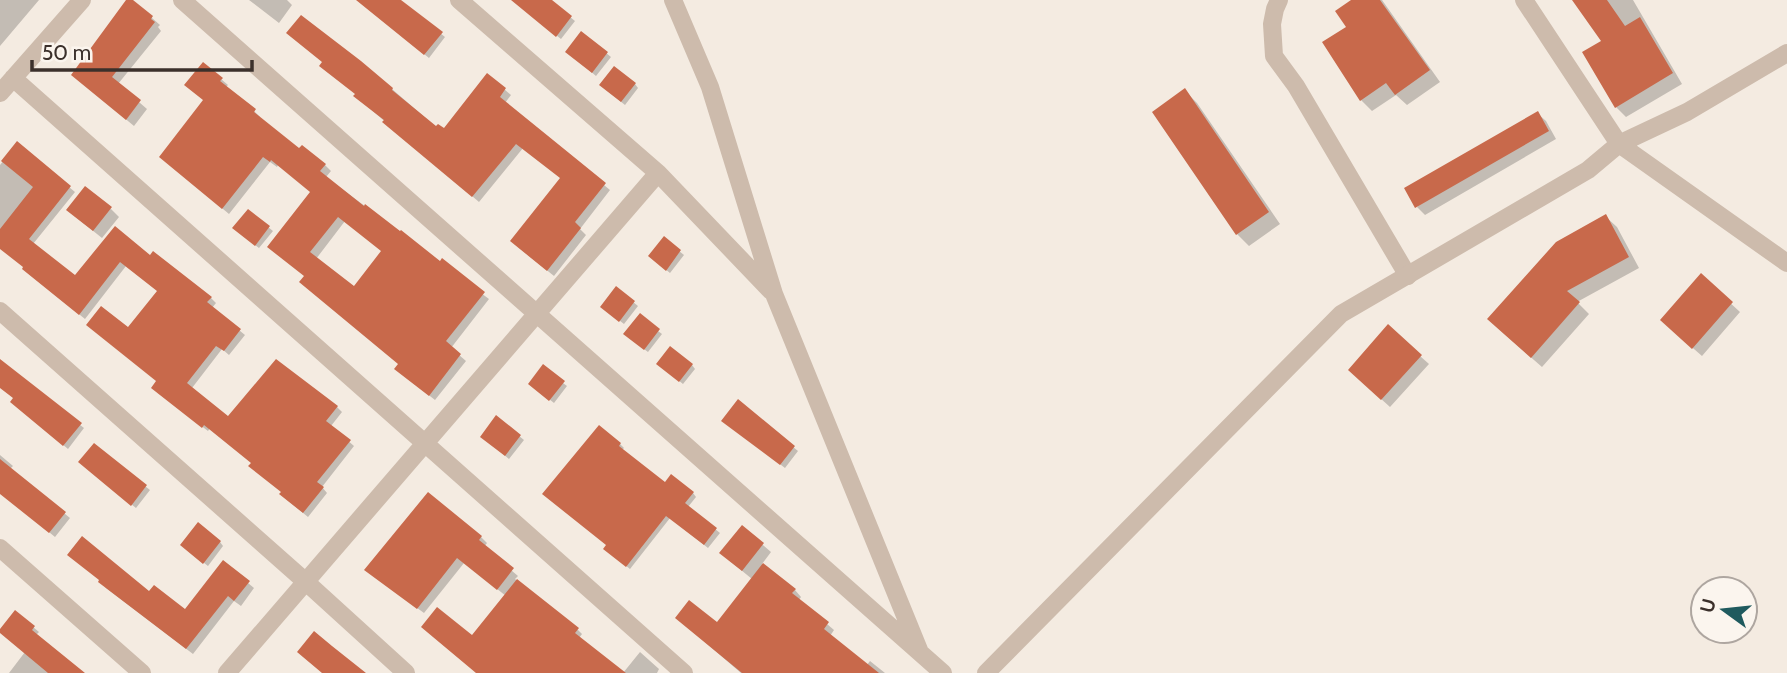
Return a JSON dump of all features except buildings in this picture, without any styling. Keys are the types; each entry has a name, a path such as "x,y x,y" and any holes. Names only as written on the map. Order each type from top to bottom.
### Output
{"street":[{"path":"0,93 82,0"},
{"path":"182,0 943,673"},
{"path":"459,0 658,173 775,294"},
{"path":"674,0 710,87 775,294 920,653"},
{"path":"1279,0 1272,24 1274,57 1296,86 1408,276"},
{"path":"1524,0 1619,144 1787,263"},
{"path":"986,673 1341,314 1588,170 1619,144 1687,112 1787,54"},
{"path":"13,78 684,673"},
{"path":"227,673 658,173"},
{"path":"0,311 405,673"},
{"path":"0,548 142,673"}]}
